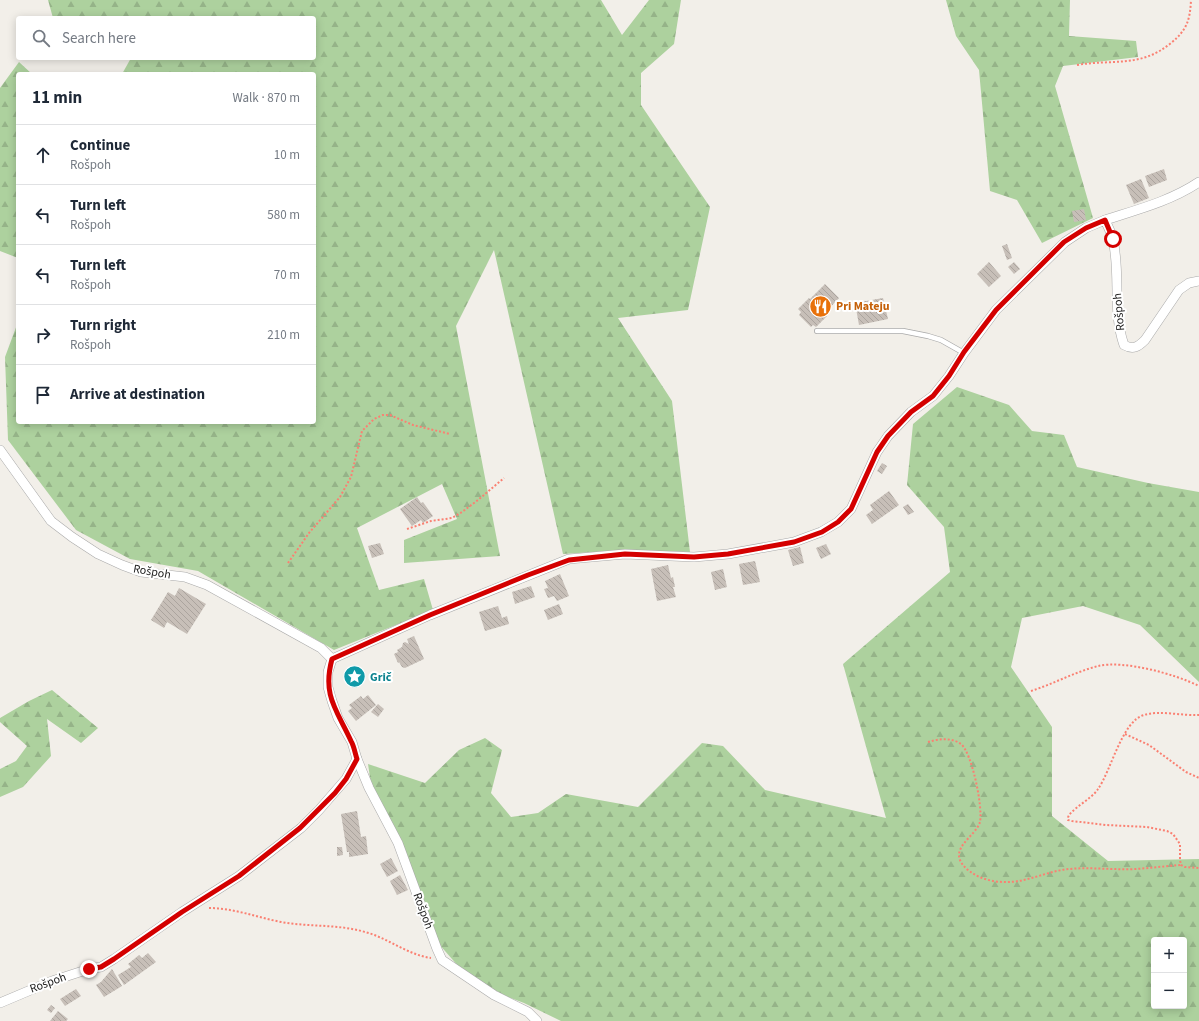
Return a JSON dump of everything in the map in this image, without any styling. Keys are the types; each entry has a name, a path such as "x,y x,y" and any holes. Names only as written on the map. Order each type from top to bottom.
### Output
{"street":[{"path":"332,659 430,615 569,560 625,554 694,557 728,554 794,542 822,532 838,522 851,509 877,452 888,436 911,412 933,396 996,310 1064,242 1086,228 1166,199 1199,182"},
{"name":"Rošpoh","path":"1105,220 1113,239 1117,314 1120,333 1124,345 1130,348 1138,347 1146,340 1179,290 1189,283 1199,281"},
{"name":"Rošpoh","path":"0,450 51,521 98,554 141,572 185,577 207,585 321,648 332,659 328,672 328,686 338,718 352,742 357,759 369,788 398,843 442,960"},
{"name":"Rošpoh","path":"0,1003 52,981 89,969 101,967 182,912 239,876 296,832 319,810 346,779 357,759"},
{"path":"442,960 494,995 528,1012 538,1021"}],"lane":[{"path":"816,330 903,331 941,340 964,352"}],"path":[{"path":"1077,65 1125,62 1148,58 1178,37 1184,30 1189,22 1192,0"},
{"path":"288,563 309,532 340,497 351,477 362,432 374,418 383,415 390,415 413,425 450,434"},
{"path":"407,528 431,521 452,518 478,500 504,478"},
{"path":"1031,691 1082,671 1109,664 1118,664 1149,670 1199,686"},
{"path":"1181,865 1180,844 1173,834 1167,830 1159,828 1106,825 1072,821 1068,820 1068,815 1070,812 1090,799 1099,788 1125,734 1132,723 1144,715 1199,715"},
{"path":"1125,734 1149,745 1186,772 1199,778"},
{"path":"928,742 946,739 954,741 961,744 969,757 978,791 981,814 980,824 963,845 959,855 960,861 964,867 973,874 992,881 1003,882 1025,880 1043,874 1068,869 1136,869 1181,865 1185,867 1199,868"},
{"path":"208,908 232,910 280,922 330,926 365,932 418,954 442,960"}],"green space":[{"path":"48,0 601,0 622,35 649,0 681,0 674,44 641,73 641,105 710,207 688,310 618,318 672,401 690,552 626,550 563,554 494,250 456,326 500,556 404,563 404,540 457,519 442,484 357,528 379,590 424,579 433,610 334,650 198,571 130,559 76,530 8,440 5,357 16,327 16,424 316,424 316,72 123,72 130,60 316,60 316,16 52,16"},
{"path":"946,0 1070,0 1069,36 1136,41 1138,57 1063,66 1055,86 1093,218 1042,243 1017,200 990,191 979,70 956,36"},
{"path":"19,62 30,72 16,72 16,257 0,251 0,88"},
{"path":"957,387 1009,405 1032,431 1064,435 1077,467 1148,483 1199,492 1199,682 1140,625 1083,606 1022,618 1011,667 1052,727 1052,816 1108,861 1199,859 1199,1021 561,1021 524,1003 495,992 459,967 438,943 371,784 368,764 425,783 459,750 485,738 502,750 491,793 511,817 538,813 566,794 638,807 702,743 723,746 765,790 886,818 843,664 950,572 944,527 907,485 913,424"},
{"path":"52,690 98,728 81,743 47,719 51,756 23,787 0,797 0,769 16,761 27,746 0,722 0,718 29,701"}],"building":[{"path":"1164,169 1167,180 1149,187 1145,176"},
{"path":"1141,179 1149,198 1134,204 1126,185"},
{"path":"1084,209 1086,220 1074,222 1072,211"},
{"path":"1007,244 1012,258 1007,260 1002,246"},
{"path":"989,262 1001,276 989,287 977,274"},
{"path":"1014,262 1020,269 1014,274 1008,267"},
{"path":"825,284 839,298 825,313 827,316 816,327 813,325 811,327 799,315 801,312 798,309"},
{"path":"883,298 888,319 859,325 855,303"},
{"path":"882,463 887,466 882,474 877,471"},
{"path":"889,491 899,505 872,524 866,515 873,510 870,505"},
{"path":"417,497 421,503 423,502 433,516 423,523 421,520 412,526 400,509"},
{"path":"908,504 914,512 908,515 903,507"},
{"path":"380,543 384,554 372,558 368,546"},
{"path":"826,544 831,554 821,559 816,548"},
{"path":"800,547 804,563 793,566 788,550"},
{"path":"755,561 760,582 743,585 739,564"},
{"path":"668,565 671,578 673,577 675,587 673,587 676,597 657,601 651,569"},
{"path":"723,569 727,587 715,590 711,572"},
{"path":"560,574 569,596 557,601 554,596 548,598 544,589 548,588 545,581"},
{"path":"531,586 535,597 515,604 512,592"},
{"path":"179,588 206,604 187,634 167,622 164,628 151,620 168,592 175,596"},
{"path":"559,604 563,614 548,620 544,610"},
{"path":"498,606 502,618 507,616 509,624 485,631 479,612"},
{"path":"414,636 424,659 405,668 402,667 399,662 398,663 394,654 398,652 397,650 402,647 403,643 405,642 409,644 407,639"},
{"path":"368,695 376,705 356,721 348,711 352,708 349,705 361,696 363,699"},
{"path":"378,704 384,709 378,717 371,712"},
{"path":"357,811 361,837 366,836 368,854 349,857 341,814"},
{"path":"337,847 342,847 343,855 337,856"},
{"path":"391,858 398,871 387,877 380,864"},
{"path":"400,875 408,890 397,895 390,881"},
{"path":"148,953 156,962 124,985 118,975 131,967 128,964 139,955 142,958"},
{"path":"112,969 122,986 104,997 96,985 101,982"},
{"path":"76,989 81,996 65,1006 60,999"},
{"path":"51,1005 55,1008 51,1013 47,1010"},
{"path":"58,1011 68,1019 66,1021 50,1021"}],"place":[{"name":"Pri Mateju","path":"820,306"},
{"name":"Grič","path":"355,677"}],"route":[{"path":"89,969 101,967 114,959 182,912 239,876 300,828 335,793 346,779 357,759 352,742 338,718 328,686 328,672 332,659 430,615 569,560 625,554 694,557 728,554 794,542 822,532 838,522 851,509 877,452 888,436 911,412 933,396 996,310 1064,242 1086,228 1105,220 1113,239"}]}
